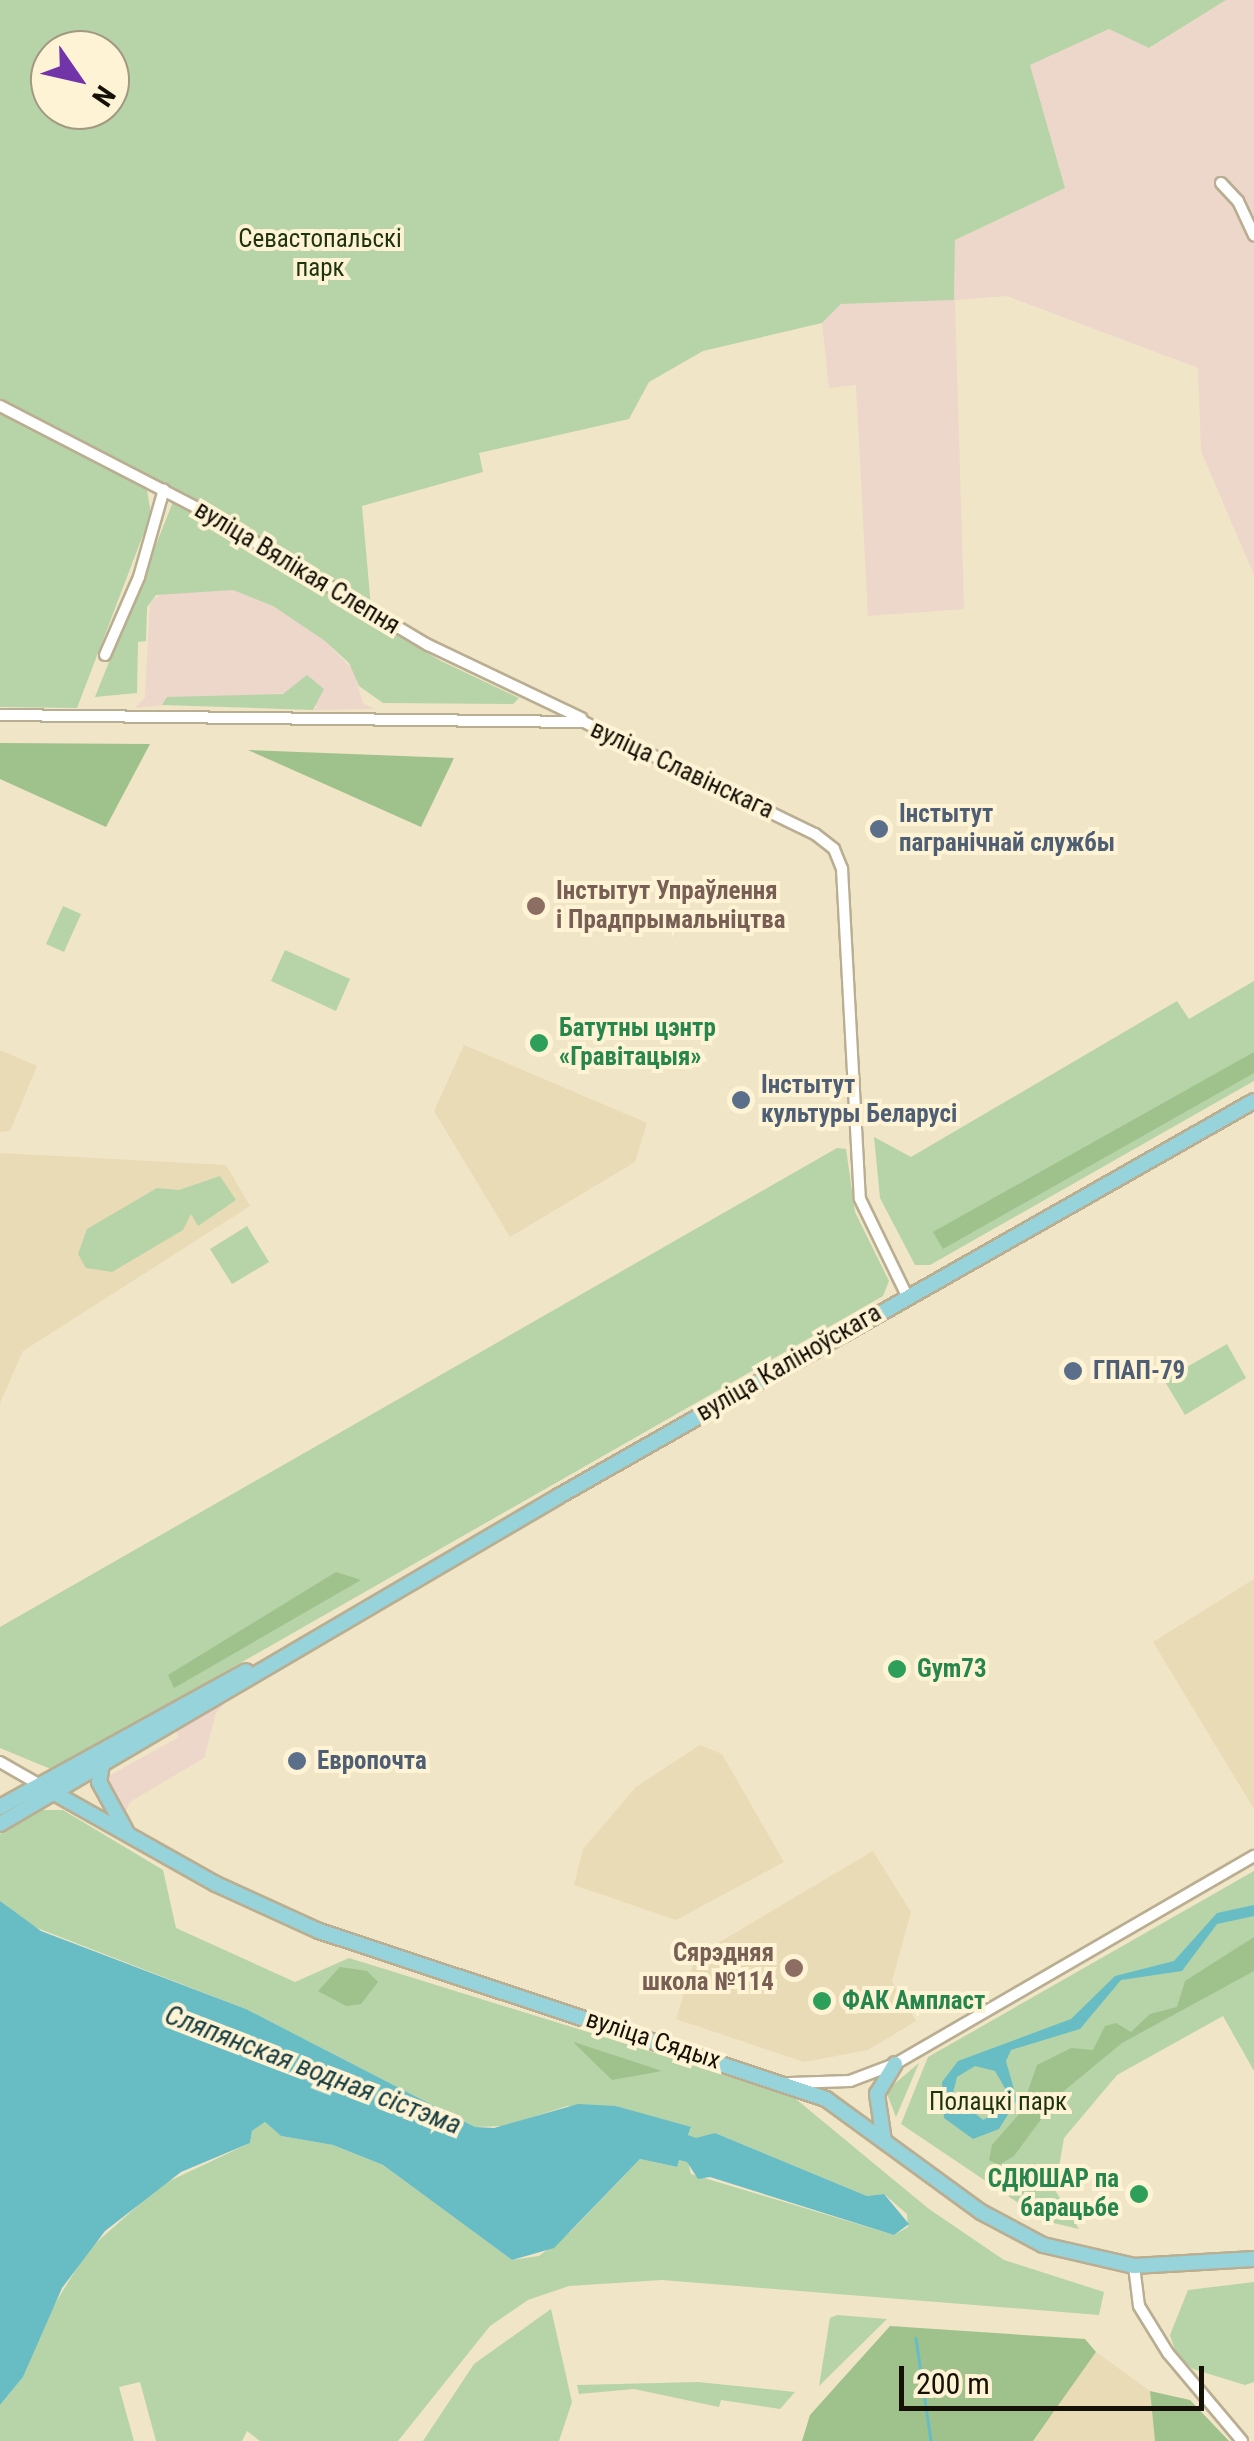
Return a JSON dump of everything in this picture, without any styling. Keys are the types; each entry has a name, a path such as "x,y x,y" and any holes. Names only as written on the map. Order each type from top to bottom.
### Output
{"main road":[{"name":"вуліца Каліноўскага","path":"0,1824 48,1789 1254,1101"},
{"name":"вуліца Каліноўскага","path":"0,1807 102,1764 326,1630"},
{"path":"102,1764 98,1782 130,1836"},
{"name":"вуліца Сядых","path":"48,1789 130,1836 319,1931 789,2083"},
{"path":"884,2141 877,2094 895,2064"},
{"path":"789,2083 826,2099 982,2212 1043,2245 1134,2266 1254,2259"}],"street":[{"path":"1220,183 1238,200 1254,235"},
{"name":"вуліца Вялікая Слепня","path":"0,406 164,489 428,645 531,698 596,725"},
{"path":"105,654 138,577 164,489"},
{"path":"529,720 531,698"},
{"name":"вуліца Славінскага","path":"0,715 529,720 596,725 810,831 839,857 858,1190 866,1220 907,1296"},
{"path":"0,1762 48,1789"},
{"name":"вуліца Сядых","path":"789,2083 850,2080 895,2064 1254,1856"},
{"path":"1134,2266 1138,2303 1166,2350 1242,2441"}],"shaded area":[{"path":"1226,0 1254,0 1254,575 1201,451 1198,368 1007,296 955,300 964,609 868,616 856,385 829,388 822,323 841,304 954,300 955,240 1065,188 1030,65 1109,29 1150,48"},
{"path":"233,590 273,606 325,641 353,670 363,703 375,709 313,710 318,707 284,693 135,708 145,697 150,601 167,591"},
{"path":"464,1045 647,1123 635,1162 510,1237 434,1111"},
{"path":"0,1050 37,1066 10,1131 0,1132"},
{"path":"0,1153 226,1165 250,1206 23,1351 0,1403"},
{"path":"1254,1579 1254,1809 1153,1642"},
{"path":"228,1699 216,1713 204,1758 130,1802 126,1811 132,1820 125,1816 103,1779 179,1737 175,1729"},
{"path":"700,1745 722,1754 784,1862 676,1920 574,1885 583,1849 636,1787"},
{"name":"Сярэдняя школа №114","path":"873,1851 911,1912 892,1981 916,2021 868,2050 804,2062 676,2019 696,1956"},
{"path":"1096,2352 1150,2391 1155,2441 1033,2441"}],"green space":[{"name":"Севастопальскі парк","path":"0,0 1226,0 1149,48 1109,29 1030,65 1065,188 955,240 954,300 841,304 822,323 703,351 649,382 629,419 479,453 483,472 362,506 371,607 199,501 0,398"},
{"path":"0,412 147,490 151,514 77,708 0,707"},
{"path":"173,502 441,661 519,698 513,704 383,703 359,686 349,663 325,641 273,606 233,590 156,595 147,607 146,641 138,642 137,693 95,697"},
{"path":"307,675 324,689 313,710 162,705 167,697 283,694"},
{"path":"0,743 150,744 106,827 0,779"},
{"path":"248,750 454,758 421,827"},
{"path":"63,906 81,914 64,952 46,944"},
{"path":"285,950 350,979 336,1011 271,981"},
{"path":"1254,981 1254,1081 930,1265 915,1265 880,1198 874,1137 911,1157 1177,1001 1189,1019"},
{"path":"1254,1052 1254,1073 943,1249 933,1232"},
{"path":"837,1148 846,1149 855,1212 889,1281 883,1296 53,1770 0,1748 0,1627"},
{"path":"220,1176 236,1200 198,1226 191,1214 183,1230 112,1272 86,1268 78,1254 87,1229 157,1188 179,1190"},
{"path":"247,1226 269,1262 232,1284 210,1249"},
{"path":"1227,1344 1246,1378 1185,1415 1164,1380"},
{"path":"336,1572 361,1580 174,1688 168,1675"},
{"path":"42,1810 63,1810 163,1870 176,1928 295,1982 349,1958 791,2095 929,2209 1004,2260 1104,2292 1099,2315 662,2280 569,2286 528,2300 490,2326 398,2441 260,2441 247,2431 242,2441 156,2441 140,2382 119,2387 134,2441 0,2441 0,2405 23,2377 51,2310 88,2250 161,2185 250,2143 252,2131 265,2122 281,2136 333,2145 383,2165 512,2260 539,2256 570,2232 640,2159 676,2167 679,2160 688,2162 691,2174 894,2235 908,2227 907,2214 884,2194 867,2196 715,2133 697,2139 688,2135 691,2128 616,2106 567,2106 504,2126 475,2127 246,2009 32,1926 0,1901 0,1834"},
{"name":"Полацкі парк","path":"1254,1871 1254,2071 1223,2016 1117,2075 1064,2138 1055,2190 1079,2229 1045,2221 901,2124 928,2057"},
{"path":"1254,1937 1254,1971 1122,2043 1059,2095 1014,2156 999,2165 989,2160 992,2145 1020,2113 1037,2065 1071,2048 1093,2050 1105,2026 1116,2023 1131,2032 1150,2014 1177,2007 1185,1981"},
{"path":"340,1967 367,1971 378,1982 361,2004 346,2006 318,1991"},
{"path":"574,2042 662,2071 612,2080"},
{"path":"919,2063 896,2117 886,2091"},
{"path":"1254,2282 1254,2382 1245,2385 1193,2369 1177,2356 1170,2335 1188,2290"},
{"path":"551,2309 572,2402 559,2441 423,2441 474,2364"},
{"path":"837,2315 887,2319 819,2386 830,2318"},
{"path":"890,2326 1085,2339 1096,2352 1033,2441 802,2441 810,2415"},
{"path":"698,2382 795,2392 780,2409 721,2400 719,2407 634,2389 579,2394 577,2385"},
{"path":"1150,2391 1190,2400 1229,2441 1155,2441"}],"water":[{"name":"Сляпянская водная сістэма","path":"0,1901 41,1931 246,2009 475,2127 494,2128 578,2104 616,2106 691,2127 688,2135 696,2138 715,2133 867,2196 884,2194 909,2224 894,2235 710,2177 698,2179 687,2162 679,2160 677,2167 640,2159 554,2248 512,2260 383,2165 333,2145 281,2136 265,2122 252,2131 250,2143 181,2172 105,2231 62,2288 23,2377 0,2405"},
{"path":"1254,1905 1254,1916 1217,1924 1182,1971 1121,1980 1080,2029 1011,2050 1006,2061 1017,2100 999,2129 973,2139 944,2118 942,2082 958,2061 1071,2019 1115,1976 1174,1961 1217,1913","holes":["975,2066 995,2071 1006,2090 1002,2109 983,2120 969,2108 957,2109 952,2097 957,2077"]}],"waterway":[{"path":"916,2338 931,2441"}],"place":[{"name":"Інстытут пагранічнай службы","path":"879,829"},
{"name":"Інстытут Упраўлення і Прадпрымальніцтва","path":"536,906"},
{"name":"Батутны цэнтр «Гравітацыя»","path":"539,1043"},
{"name":"Інстытут культуры Беларусі","path":"741,1100"},
{"name":"ГПАП-79","path":"1073,1371"},
{"name":"Gym73","path":"897,1669"},
{"name":"Европочта","path":"297,1761"},
{"name":"Сярэдняя школа №114","path":"794,1968"},
{"name":"ФАК Ампласт","path":"822,2001"},
{"name":"СДЮШАР па барацьбе","path":"1139,2194"}]}
